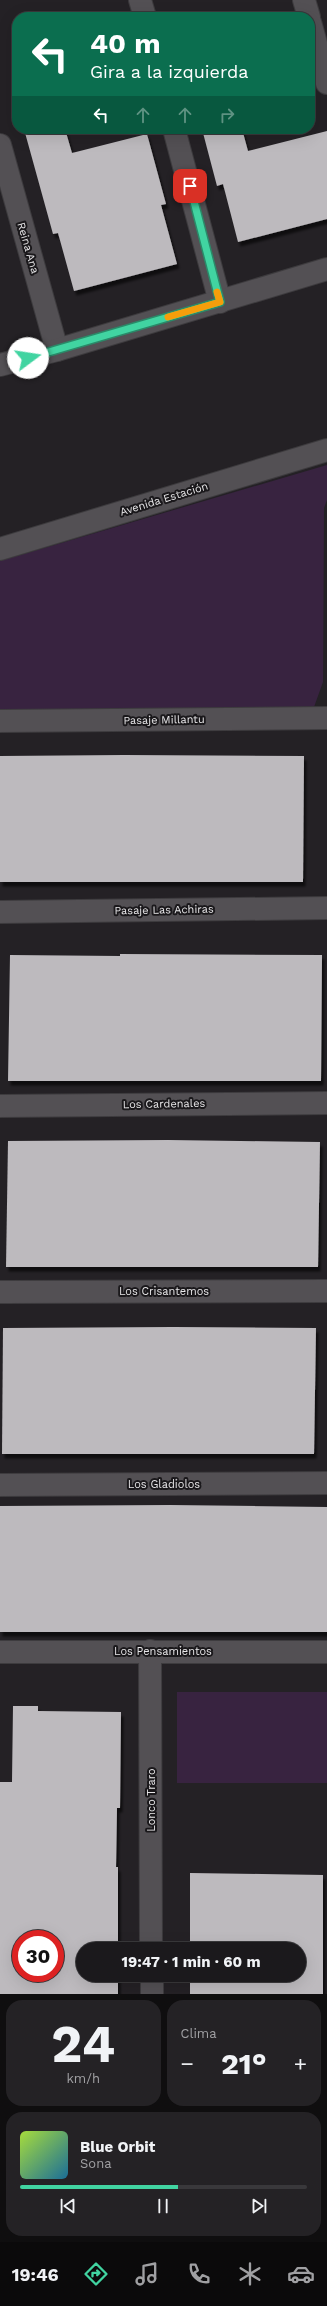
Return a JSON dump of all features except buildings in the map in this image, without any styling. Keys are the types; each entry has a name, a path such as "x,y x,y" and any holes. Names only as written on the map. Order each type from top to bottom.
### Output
{"street":[{"path":"140,0 144,12"},
{"path":"304,0 308,12"},
{"path":"315,40 327,83"},
{"path":"175,134 220,302"},
{"name":"Reina Ana","path":"1,156 57,350"},
{"path":"0,365 57,350 327,269"},
{"name":"Avenida Estación","path":"0,549 327,450"},
{"name":"Pasaje Millantu","path":"0,722 327,718"},
{"name":"Pasaje Las Achiras","path":"0,912 327,908"},
{"name":"Los Cardenales","path":"0,1106 327,1103"},
{"name":"Los Crisantemos","path":"0,1292 327,1291"},
{"name":"Los Gladiolos","path":"0,1485 327,1483"},
{"name":"Lonco Traro","path":"150,1651 151,1942"},
{"name":"Los Pensamientos","path":"0,1652 327,1652"},
{"path":"152,1982 152,1994"}],"shaded area":[{"path":"327,465 327,500 324,508 323,682 314,707 278,710 0,711 0,561"},
{"path":"177,1692 327,1692 327,1783 177,1783"}],"slow traffic":[{"path":"168,317 220,302 217,292"}],"route":[{"path":"28,358 220,302 190,186"}]}
